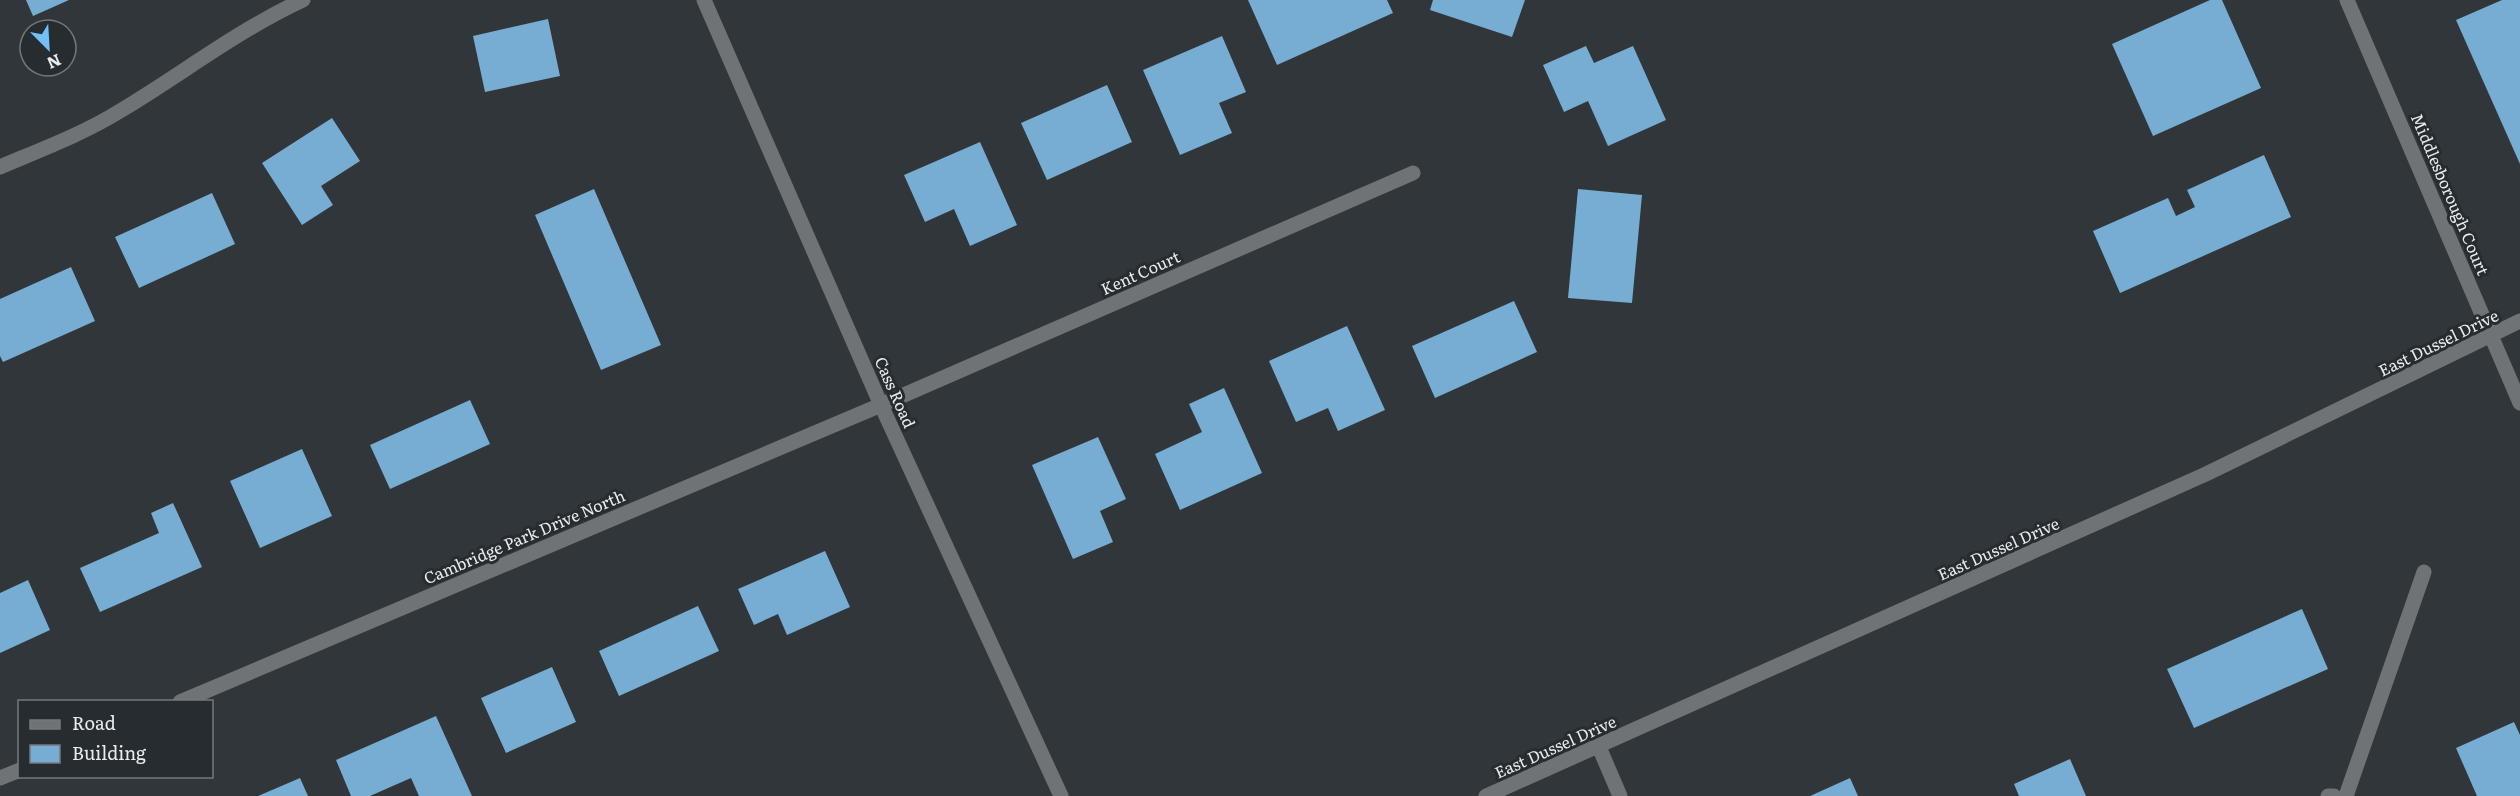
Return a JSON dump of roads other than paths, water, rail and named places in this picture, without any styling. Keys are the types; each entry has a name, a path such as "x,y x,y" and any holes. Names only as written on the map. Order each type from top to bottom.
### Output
{"street":[{"path":"0,167 67,139 119,112 221,45 273,14 303,0"},
{"name":"Cass Road","path":"704,0 881,405 1061,796"},
{"name":"Middlesborough Court","path":"2349,0 2520,402"},
{"name":"Kent Court","path":"881,405 1413,173"},
{"name":"East Dussel Drive","path":"1486,796 2206,474 2520,321"},
{"name":"Cambridge Park Drive North","path":"185,700 881,405"},
{"path":"2346,796 2424,572"},
{"path":"1599,747 1620,796"},
{"path":"0,778 18,771"},
{"path":"2328,796 2334,796"}]}
